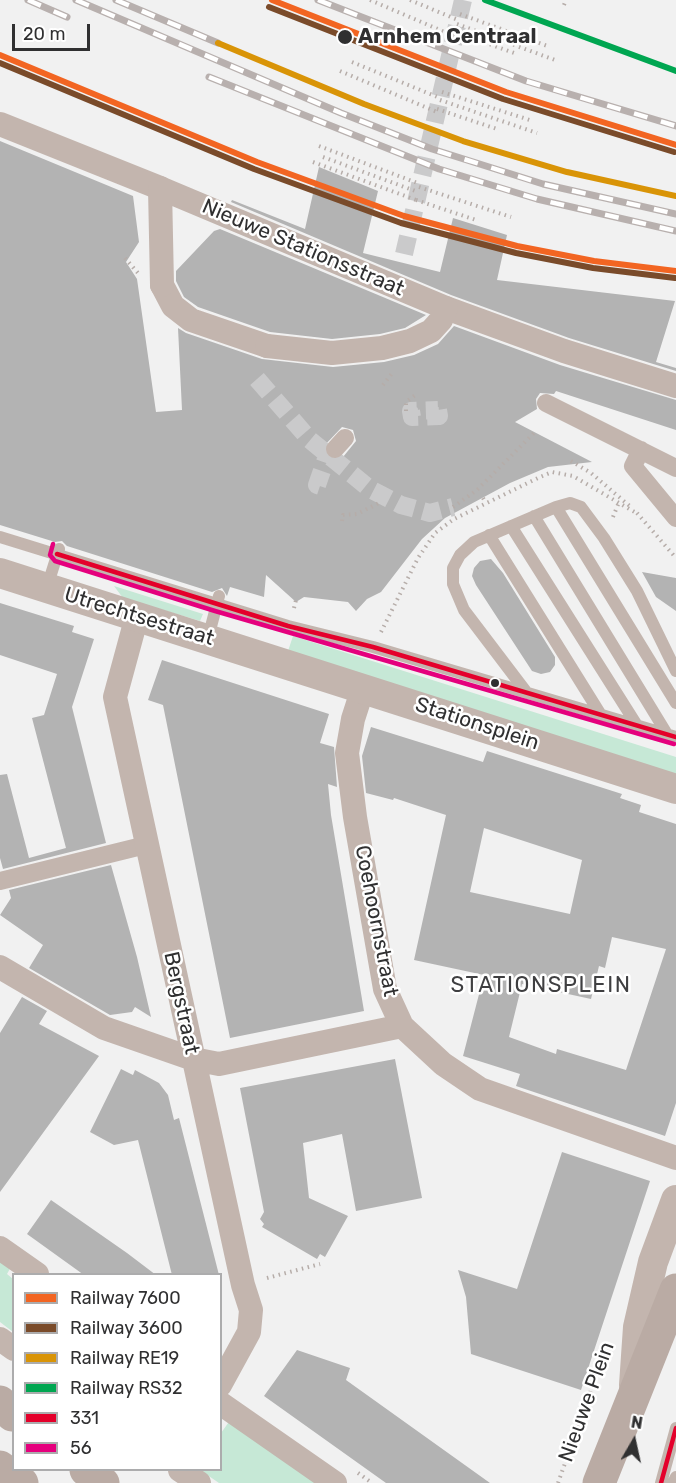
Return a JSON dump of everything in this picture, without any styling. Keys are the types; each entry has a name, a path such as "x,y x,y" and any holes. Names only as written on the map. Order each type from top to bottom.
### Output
{"main road":[{"name":"Nieuwe Plein","path":"599,1483 676,1290"},
{"path":"0,1467 22,1483"},
{"path":"87,1471 103,1483"}],"street":[{"name":"Nieuwe Stationsstraat","path":"0,124 160,188 446,308 564,351 676,386"},
{"path":"160,188 162,285 173,306 191,320 267,346 332,353 382,348 411,341 431,331 441,320 446,308"},
{"path":"546,403 676,468"},
{"path":"640,450 633,466 676,518"},
{"name":"Utrechtsestraat","path":"0,573 278,661"},
{"name":"Bergstraat","path":"137,616 115,697 243,1285 251,1310 249,1332 222,1380"},
{"name":"Stationsplein","path":"278,661 676,789"},
{"name":"Coehoornstraat","path":"363,688 353,719 347,753 355,817 386,989 402,1026 443,1064 480,1089 676,1158"},
{"path":"0,881 146,844"},
{"path":"0,967 104,1028 193,1059 219,1064 402,1026"},
{"name":"Nieuwe Plein","path":"633,1397 638,1327 654,1262 676,1200"},
{"path":"0,1248 34,1273"},
{"path":"222,1403 335,1483"},
{"path":"182,1471 200,1483"}],"lane":[{"path":"527,693 464,610 453,584 453,568 460,555 474,542 556,507 570,504 581,507 592,520 637,591 676,671"},
{"path":"556,507 676,703"},
{"name":"Stationsplein","path":"534,516 672,735"},
{"path":"512,526 638,727"},
{"path":"489,535 601,715"},
{"name":"Stationsplein","path":"0,537 58,550 638,727 672,735"},
{"path":"46,588 58,550"},
{"path":"208,638 218,600"},
{"path":"661,1483 676,1428"},
{"path":"673,1483 676,1477"}],"path":[{"path":"370,0 455,34 514,53"},
{"path":"410,0 499,39 555,60"},
{"path":"564,6 566,0"},
{"path":"460,14 550,47"},
{"path":"352,62 440,99 537,133"},
{"path":"340,71 437,111 497,129"},
{"path":"442,92 533,121"},
{"path":"319,146 375,167 419,188"},
{"path":"323,157 511,217"},
{"path":"313,162 476,220"},
{"path":"406,411 406,402 418,393"},
{"path":"453,507 477,490 536,431"},
{"path":"571,461 591,473 638,514 676,558"},
{"path":"373,647 428,542 454,519 486,502 540,477 563,472 638,514"},
{"path":"483,498 486,502"},
{"path":"342,521 343,514 357,514 381,502"},
{"path":"243,1285 320,1264"},
{"name":"Nieuwe Plein","path":"558,1483 608,1343"}],"green space":[{"path":"114,586 203,614 200,621 123,598"},
{"path":"293,636 676,757 676,775 288,651"},
{"path":"3,1259 12,1265 7,1274 12,1278 12,1331 0,1322 0,1263"},
{"path":"231,1419 320,1483 219,1483 201,1471 222,1471 222,1432"}],"building":[{"path":"0,141 133,196 139,242 126,262 137,279 156,412 182,410 178,328 186,333 262,359 333,367 384,362 414,355 438,344 454,326 560,365 676,400 676,430 556,391 554,394 540,393 536,399 537,409 515,422 592,462 548,467 510,483 445,518 422,539 381,592 367,599 356,611 348,602 304,597 296,602 266,575 264,597 230,587 227,596 222,588 212,592 67,546 62,541 55,542 0,525","holes":["342,427 353,430 356,441 343,457 332,460 325,453 324,446"]},
{"path":"319,167 378,191 363,253 440,272 453,218 507,235 497,280 675,301 656,362 676,368 676,371 569,338 451,295 231,202 232,200 305,229"},
{"path":"220,229 426,315 405,328 380,334 332,339 270,332 198,307 184,297 176,281 176,271 214,231"},
{"path":"491,559 503,573 555,657 555,665 550,672 541,674 532,671 476,585 472,576 474,568 480,561"},
{"path":"642,572 676,578 676,611 656,597"},
{"path":"0,603 74,626 72,632 94,639 72,707 106,843 3,869 0,858 0,775 7,774 29,858 66,848 32,718 44,715 57,674 0,655"},
{"path":"162,660 329,714 320,743 334,747 337,787 328,784 331,815 364,1011 230,1038 163,705 148,700"},
{"path":"371,727 483,762 487,751 622,794 620,798 641,805 639,812 676,824 676,1103 665,1136 516,1086 520,1074 463,1056 484,975 414,960 446,815 394,798 393,800 366,793 362,756","holes":["484,828 582,860 570,914 470,892","612,937 666,949 626,1070 557,1049 556,1054 509,1037 522,984 591,999 599,966 605,968"]},
{"path":"111,865 151,1017 135,1007 132,1012 110,1015 29,968 43,945 0,915 11,898 9,890"},
{"path":"22,997 47,1011 39,1024 99,1056 0,1192 0,1033"},
{"path":"395,1059 422,1198 356,1211 342,1134 303,1143 309,1198 348,1216 325,1257 320,1254 317,1259 262,1227 264,1224 260,1219 264,1212 240,1088"},
{"path":"121,1069 133,1075 135,1070 159,1083 168,1095 174,1120 179,1118 218,1273 171,1273 138,1140 114,1145 90,1132"},
{"path":"562,1152 650,1181 581,1390 471,1354 466,1297 458,1270 517,1289"},
{"path":"51,1200 153,1273 81,1273 27,1234"},
{"path":"297,1350 350,1368 346,1380 490,1483 386,1483 264,1396"}],"tunnel":[{"path":"404,254 463,0"},
{"path":"257,379 310,440 370,489 401,505 430,513 453,507"},
{"path":"438,410 439,416 412,417 411,411 438,410"},
{"path":"320,486 317,485 325,462 335,449"}],"railway":[{"path":"28,0 67,17"},
{"path":"76,0 341,113 432,149 543,184 676,214"},
{"path":"116,0 218,43"},
{"path":"318,0 526,81 676,126"},
{"path":"209,77 439,169 537,199 676,231"}],"rail line":[{"name":"7600","path":"272,0 506,92 676,145"},
{"name":"RS32","path":"485,0 676,71"},
{"name":"3600","path":"269,7 503,99 674,152"},
{"name":"RE19","path":"218,43 364,104 463,141 567,172 676,196"},
{"name":"7600","path":"0,55 257,162 404,216 517,246 594,261 676,271"},
{"name":"3600","path":"0,63 254,169 401,223 516,253 593,268 675,278"}],"transit line":[{"name":"56","path":"53,544 50,555 55,561 215,611 674,744"},
{"name":"331","path":"57,554 288,626 373,647 676,737"},
{"name":"331","path":"661,1483 676,1428"}],"place":[{"name":"Arnhem Centraal","path":"345,37"}],"district":[{"name":"STATIONSPLEIN","path":"541,986"}]}
